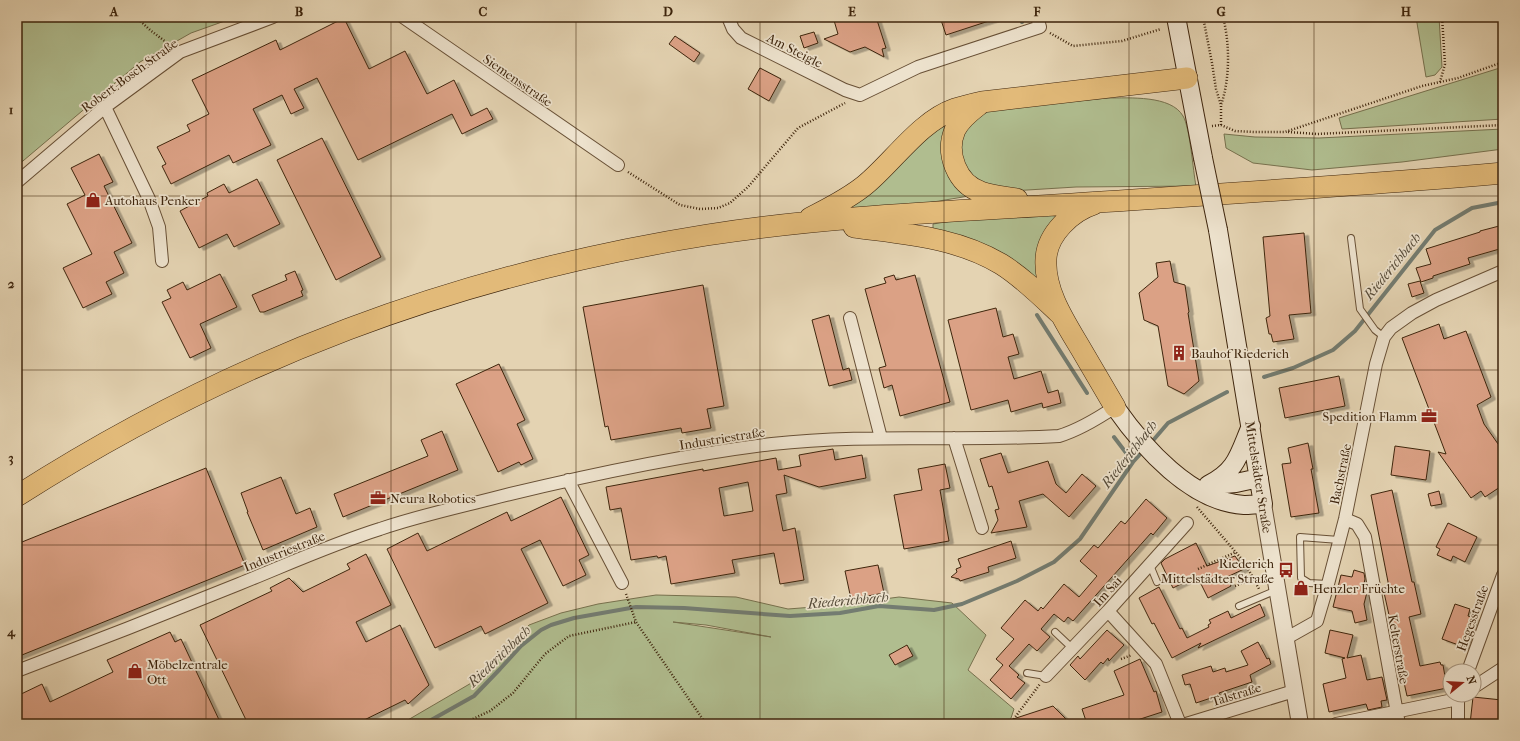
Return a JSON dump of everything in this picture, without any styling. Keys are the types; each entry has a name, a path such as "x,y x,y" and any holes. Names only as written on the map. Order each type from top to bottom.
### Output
{"highway":[{"path":"798,224 845,201 878,174 920,132 938,118 955,109 982,102 1187,78"},
{"path":"982,102 963,118 955,130 951,144 952,160 957,172 968,185 980,192 1050,205"},
{"path":"17,496 97,447 183,400 251,368 314,341 398,310 486,283 578,260 711,234 888,215 1291,189 1503,173"},
{"path":"1100,202 1087,206 1076,212 1064,223 1051,239 1046,258 1048,281 1059,313 1115,407"},
{"path":"819,222 940,239 962,245 982,253 1002,264 1022,279 1059,313"}],"main road":[{"name":"Mittelstädter Straße","path":"1184,18 1187,78 1218,230 1263,504"},
{"path":"1115,407 1137,437 1162,463 1196,488 1221,500 1244,505 1263,504"},
{"path":"1208,485 1228,473 1234,464 1251,426"},
{"path":"1186,481 1208,485 1236,483 1259,478"}],"street":[{"name":"Robert-Bosch-Straße","path":"17,182 105,108 180,52 273,17"},
{"name":"Siemensstraße","path":"403,17 618,165"},
{"name":"Am Steigle","path":"728,17 733,29 741,38 825,81 860,95"},
{"path":"860,95 918,67 1039,22"},
{"path":"105,108 152,206 160,227 162,261"},
{"name":"Bachstraße","path":"1285,639 1317,621 1345,519 1376,364 1380,334 1412,313 1436,300 1503,271"},
{"path":"850,318 881,438"},
{"name":"Industriestraße","path":"17,671 342,542 410,519 568,480 672,460 771,444 802,441 881,438 1059,436 1071,433 1115,407"},
{"path":"954,438 982,528"},
{"path":"568,480 622,583"},
{"name":"Mittelstädter Straße","path":"1263,504 1300,724"},
{"name":"Kelterstraße","path":"1345,519 1357,524 1366,537 1399,724"},
{"name":"Im Sai","path":"1046,676 1108,611 1187,523"},
{"name":"Hegesstraße","path":"1471,663 1503,575"},
{"path":"1108,611 1156,664 1180,724"},
{"path":"1482,682 1503,668"},
{"name":"Talstraße","path":"1186,724 1294,691"},
{"path":"1336,724 1396,712 1442,700"},
{"path":"1458,724 1460,703"}],"lane":[{"path":"1351,238 1360,310 1380,334"},
{"path":"1328,584 1309,583 1302,578 1300,537 1339,540"},
{"path":"1150,565 1157,582"},
{"path":"1239,606 1277,590"},
{"path":"1055,632 1072,648"},
{"path":"1026,673 1046,676"}],"path":[{"path":"136,17 150,30 180,52"},
{"path":"1184,18 1203,17 1216,89 1221,105 1221,124 1235,130 1317,134 1503,125"},
{"path":"1221,105 1226,92 1227,56 1223,17"},
{"path":"1440,82 1445,64 1442,17"},
{"path":"1039,22 1073,46 1122,41 1161,29"},
{"path":"1285,132 1422,86 1458,78 1503,62"},
{"path":"618,165 680,205 700,209 718,208 730,203 748,187 798,128 860,95"},
{"path":"1192,502 1245,563 1262,596"},
{"path":"1198,569 1236,552"},
{"path":"1235,586 1253,579"},
{"path":"628,600 636,622 706,724"},
{"path":"462,724 490,711 513,693 545,654 569,636 636,622"},
{"path":"1010,724 1046,676"}],"green space":[{"path":"17,17 236,17 191,33 140,62 17,166"},
{"path":"1416,17 1439,17 1442,67 1435,75 1426,77"},
{"path":"1503,67 1503,119 1342,129 1339,118"},
{"path":"1108,98 1149,99 1169,104 1177,109 1183,116 1188,129 1196,186 1076,187 1011,191 995,189 967,172 958,144 963,129 991,109"},
{"path":"951,117 969,196 927,203 848,209"},
{"path":"1503,129 1503,149 1402,162 1312,170 1253,163 1226,148 1224,134 1255,137 1319,138"},
{"path":"1060,212 1043,283 933,230 933,224 970,218"},
{"path":"656,595 736,597 788,609 839,605 899,597 952,603 986,635 968,670 1014,709 1009,724 401,724 473,682 529,625 561,613 598,604","holes":["673,622 706,625 771,637"]}],"building":[{"path":"833,17 876,17 886,48 882,49 884,57 865,47 850,52 824,39 838,34"},
{"path":"940,17 995,17 995,19 946,35"},
{"path":"344,18 369,69 405,51 427,94 454,80 471,116 487,108 493,119 462,134 452,114 358,160 317,78 294,89 304,108 291,114 282,95 253,109 271,145 233,163 229,155 171,184 162,166 166,164 157,147 190,131 187,125 209,114 192,80 276,40 280,50"},
{"path":"814,32 818,43 804,48 800,36"},
{"path":"675,36 700,53 694,62 669,44"},
{"path":"760,68 781,79 769,101 748,89"},
{"path":"322,138 381,257 336,280 277,160"},
{"path":"99,154 113,182 104,186 132,243 114,252 124,273 106,282 112,294 83,308 63,268 92,254 67,204 85,195 71,168"},
{"path":"257,179 280,224 234,247 227,234 199,248 180,211 208,196 207,193 224,184 229,193"},
{"path":"1503,225 1503,248 1468,258 1470,264 1433,276 1433,278 1421,282 1416,268 1431,264 1426,249"},
{"path":"1304,233 1311,313 1289,315 1294,339 1273,342 1271,334 1269,334 1266,318 1270,316 1263,237"},
{"name":"Bauhof Riederich","path":"1170,261 1174,282 1185,285 1199,381 1184,394 1168,386 1158,326 1144,320 1139,293 1158,277 1156,263"},
{"path":"295,271 303,290 301,291 303,296 264,312 260,312 252,295 287,280 285,275"},
{"path":"220,274 237,307 200,324 211,348 190,358 162,302 171,298 167,290 183,282 187,290"},
{"path":"894,275 896,280 915,275 950,402 900,416 892,385 884,388 879,368 886,366 865,289 886,283 884,278"},
{"path":"1420,281 1424,293 1412,297 1408,284"},
{"path":"703,285 724,406 707,409 711,428 682,433 681,428 611,440 608,426 605,427 583,307"},
{"path":"996,308 1003,337 1013,334 1019,354 1008,357 1014,379 1041,371 1048,393 1058,390 1061,403 1043,408 1042,403 1011,412 1008,400 971,410 948,320"},
{"path":"829,315 843,370 849,368 852,380 829,386 812,320"},
{"path":"1439,324 1444,339 1466,331 1491,397 1477,405 1484,424 1503,451 1503,485 1485,497 1481,491 1471,498 1438,452 1446,454 1402,338"},
{"path":"499,364 525,420 517,424 533,459 521,465 519,462 498,472 456,384"},
{"path":"1339,376 1345,406 1285,418 1279,388"},
{"path":"442,431 458,470 343,517 334,494 428,456 421,440"},
{"path":"1308,443 1319,513 1291,517 1282,464 1291,463 1288,448"},
{"path":"1395,446 1430,451 1426,480 1391,475"},
{"path":"833,449 835,460 862,455 866,478 819,487 784,475 787,493 776,495 783,531 795,528 804,580 780,584 774,553 732,560 735,573 671,584 666,556 631,560 621,508 610,510 606,487 703,469 703,471 776,458 778,470 801,466 799,455","holes":["748,482 753,511 724,516 719,488"]},
{"path":"1001,453 1008,473 1048,461 1056,484 1066,493 1082,474 1096,486 1069,517 1043,494 1019,501 1027,527 991,533 998,520 995,510 999,509 992,486 989,487 980,459"},
{"path":"945,464 950,488 940,490 949,541 904,549 894,495 922,490 918,469"},
{"path":"206,468 245,565 17,657 17,544"},
{"path":"281,477 296,514 310,508 317,527 263,550 247,512 241,493"},
{"path":"1392,490 1412,582 1414,582 1421,614 1409,617 1420,666 1440,662 1442,665 1442,689 1407,696 1383,588 1389,587 1371,495"},
{"path":"1439,491 1442,504 1431,506 1428,494"},
{"path":"561,497 589,555 579,560 586,575 563,586 540,540 521,549 548,603 485,634 481,626 435,648 387,549 418,533 427,551 507,512 511,521"},
{"path":"1146,499 1167,518 1153,535 1151,533 1073,621 1068,617 1064,622 1054,614 1041,629 1050,637 1037,651 1029,644 1009,666 1019,675 1017,677 1025,683 1011,699 990,680 1003,665 996,659 1014,639 1001,628 1025,600 1038,611 1041,607 1043,609 1064,584 1079,597 1097,576 1080,561 1094,545 1098,548 1121,521 1125,524"},
{"path":"1448,523 1477,537 1465,562 1453,556 1451,561 1437,555 1440,549 1436,547"},
{"path":"1011,541 1016,558 988,567 989,572 960,581 959,579 951,577 957,572 956,569 961,567 958,559"},
{"path":"1196,543 1207,566 1235,556 1244,569 1227,577 1231,586 1208,598 1197,576 1173,588 1161,563 1165,559"},
{"path":"366,554 391,605 356,622 366,642 400,625 429,685 408,704 405,700 356,724 248,724 200,625 272,591 270,588 289,578 303,592 350,569 347,564"},
{"path":"878,565 884,593 851,599 845,571"},
{"path":"1354,570 1364,573 1365,579 1362,593 1367,592 1364,604 1367,620 1355,623 1352,611 1333,607 1341,575 1352,577"},
{"path":"1159,587 1180,629 1182,628 1187,638 1209,627 1208,625 1211,623 1209,620 1228,611 1231,618 1260,604 1265,616 1198,648 1201,643 1172,658 1139,598"},
{"path":"1455,604 1470,609 1468,616 1474,618 1464,647 1442,639"},
{"path":"1107,630 1124,645 1109,661 1108,658 1103,664 1101,662 1085,680 1070,665 1078,656 1080,659"},
{"path":"1330,630 1353,635 1347,658 1361,655 1367,680 1382,677 1387,700 1381,701 1382,707 1368,710 1366,704 1329,712 1323,684 1346,678 1342,659 1345,658 1325,653"},
{"path":"170,632 175,642 181,639 221,724 17,724 17,696 42,684 50,702 113,672 107,660"},
{"path":"1258,642 1267,659 1269,658 1271,664 1250,675 1252,682 1219,693 1220,695 1196,703 1190,684 1185,685 1182,675 1211,666 1213,672 1225,668 1226,672 1248,665 1241,651"},
{"path":"907,645 913,656 895,665 889,655"},
{"path":"1140,659 1154,692 1156,691 1162,712 1125,724 1087,724 1082,709 1124,695 1114,671"},
{"path":"1482,698 1502,700 1500,724 1470,724 1472,703 1482,703"},
{"path":"1053,706 1071,724 1005,724 1004,722"}],"waterway":[{"path":"1021,17 1022,22"},
{"name":"Riederichbach","path":"1264,377 1293,368 1333,350 1355,331 1435,230 1472,208 1503,202"},
{"path":"1037,315 1087,393"},
{"name":"Riederichbach","path":"1150,444 1168,423 1227,392"},
{"path":"1114,437 1133,462"},
{"name":"Riederichbach","path":"424,724 474,696 521,646 541,630 551,625 574,618 636,607 684,608 790,616 840,613 879,606 934,610 962,604 1017,581 1054,562 1080,539 1133,462 1144,450"}],"place":[{"name":"Autohaus Penker","path":"93,200"},
{"name":"Bauhof Riederich","path":"1179,353"},
{"name":"Spedition Flamm","path":"1429,416"},
{"name":"Neura Robotics","path":"378,498"},
{"name":"Riederich Mittelstädter Straße","path":"1286,570"},
{"name":"Henzler Früchte","path":"1301,588"},
{"name":"Möbelzentrale Ott","path":"135,671"}]}
